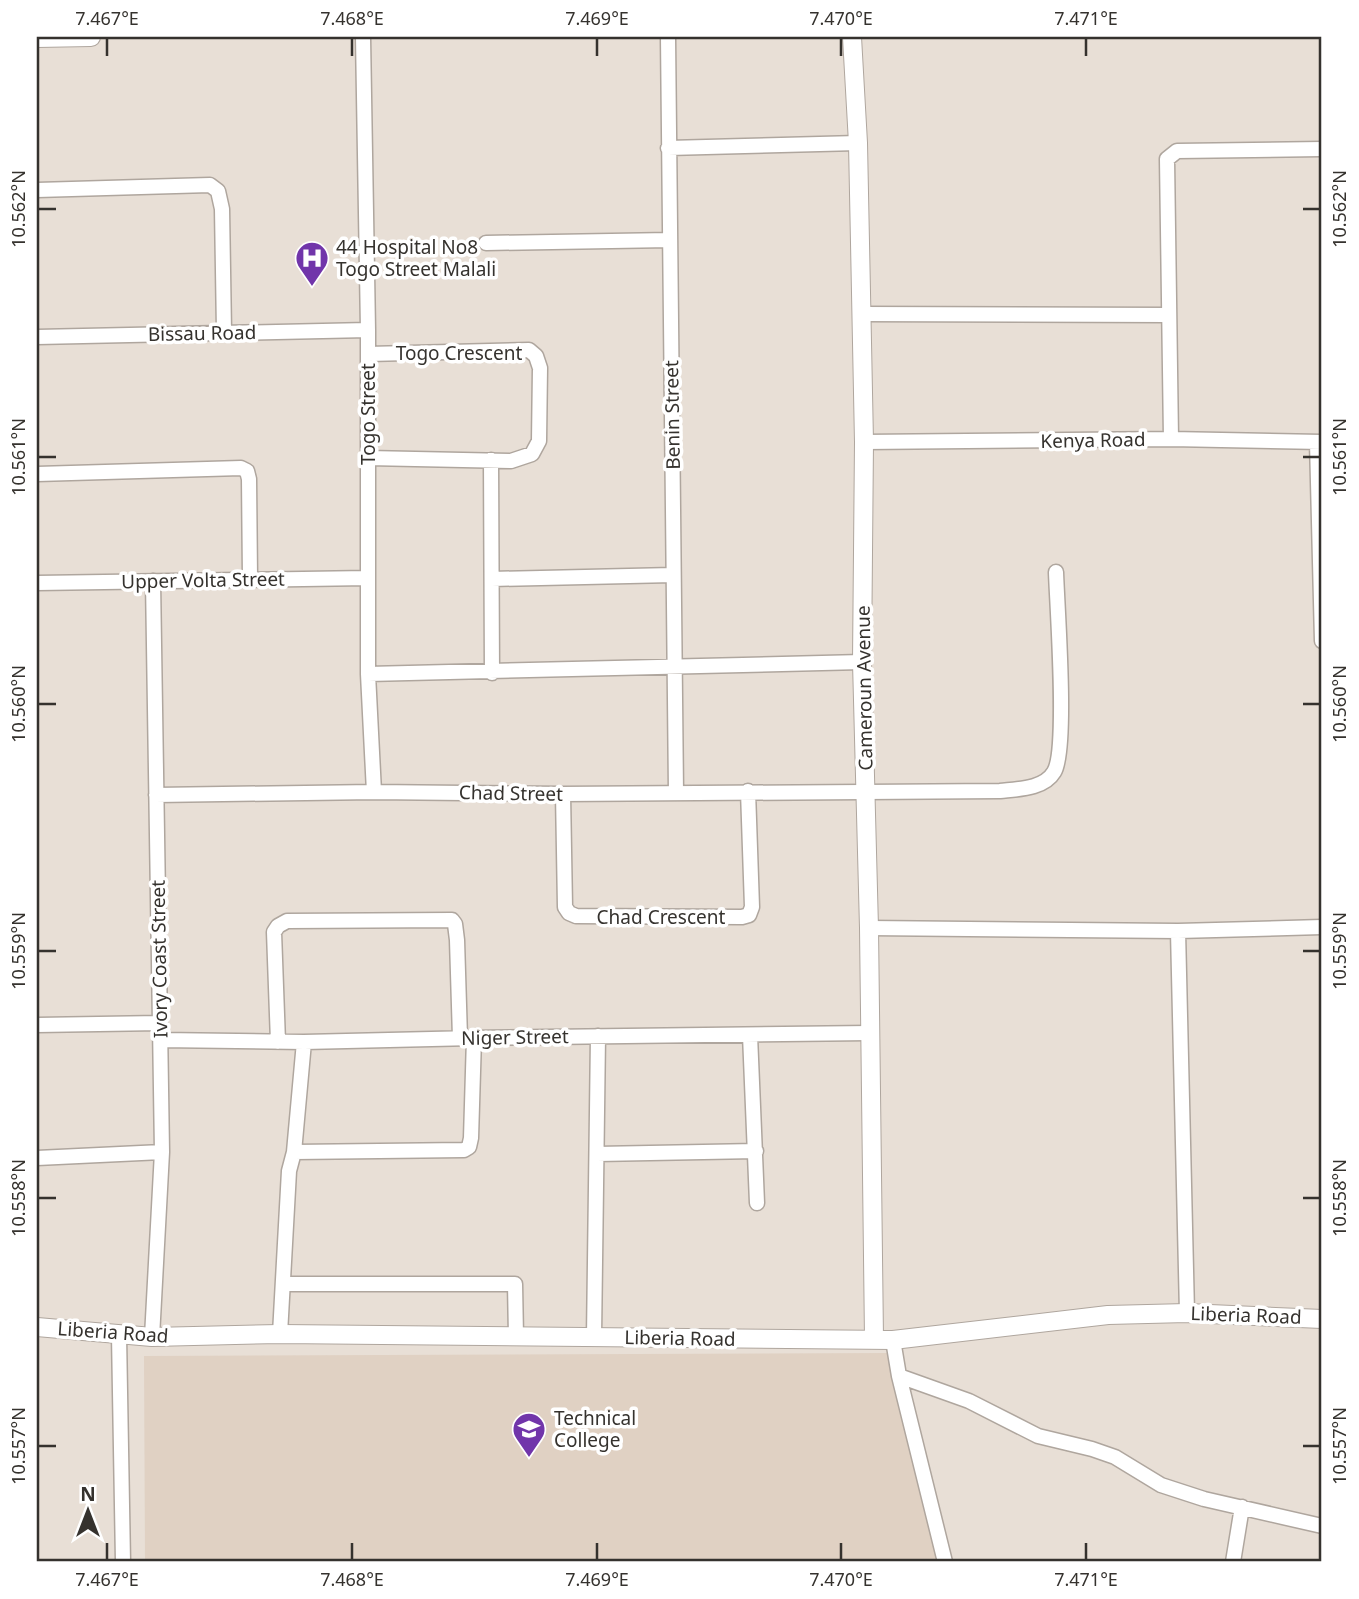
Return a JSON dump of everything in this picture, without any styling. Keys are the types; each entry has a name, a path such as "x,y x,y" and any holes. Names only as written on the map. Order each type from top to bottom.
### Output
{"street":[{"path":"37,38 91,37"},
{"name":"Togo Street","path":"363,37 368,330 368,674 374,792"},
{"name":"Benin Street","path":"668,37 676,793"},
{"name":"Cameroun Avenue","path":"852,37 858,143 861,314 862,662 869,928 874,1339"},
{"path":"668,148 858,143"},
{"path":"1171,439 1167,159 1177,151 1322,149"},
{"path":"37,190 210,186 218,191 222,209 224,332"},
{"path":"486,243 670,240"},
{"path":"861,314 1169,316"},
{"name":"Bissau Road","path":"37,337 368,330"},
{"name":"Togo Crescent","path":"368,354 528,350 536,356 540,368 539,441 532,454 511,461 368,458"},
{"name":"Kenya Road","path":"863,442 1171,439 1320,442"},
{"path":"1320,442 1322,641"},
{"path":"491,460 492,673"},
{"path":"37,474 241,468 247,471 249,479 250,578"},
{"name":"Chad Street","path":"156,795 374,792 1000,792 1036,787 1054,772 1061,744 1056,572"},
{"path":"492,579 673,575"},
{"name":"Upper Volta Street","path":"37,583 368,578"},
{"name":"Ivory Coast Street","path":"152,1337 162,1152 153,581"},
{"path":"368,674 862,662"},
{"name":"Chad Crescent","path":"563,794 565,907 569,913 576,916 742,917 749,915 752,907 748,792"},
{"path":"278,1042 274,932 278,926 287,921 453,920 467,1038 471,1138 469,1147 464,1150 295,1152"},
{"path":"869,928 1178,931 1322,927"},
{"path":"1178,931 1187,1313"},
{"path":"37,1025 160,1023"},
{"name":"Niger Street","path":"161,1040 304,1042 870,1033"},
{"path":"750,1035 757,1203"},
{"path":"594,1337 598,1036"},
{"path":"279,1334 289,1171 295,1152 304,1042"},
{"path":"597,1154 756,1151"},
{"path":"37,1158 162,1152"},
{"path":"284,1284 515,1284 516,1337"},
{"name":"Liberia Road","path":"37,1327 152,1337 279,1334 893,1340 1108,1315 1187,1313 1322,1319"},
{"path":"119,1335 123,1562"},
{"path":"893,1340 945,1562"},
{"path":"900,1376 969,1401 1038,1436 1115,1457 1161,1485 1204,1499 1322,1525"},
{"path":"1233,1562 1242,1507"}],"shaded area":[{"name":"Technical College","path":"887,1353 940,1562 145,1562 144,1356"}],"place":[{"name":"44 Hospital No8 Togo Street Malali","path":"312,288"},
{"name":"Technical College","path":"529,1459"}]}
